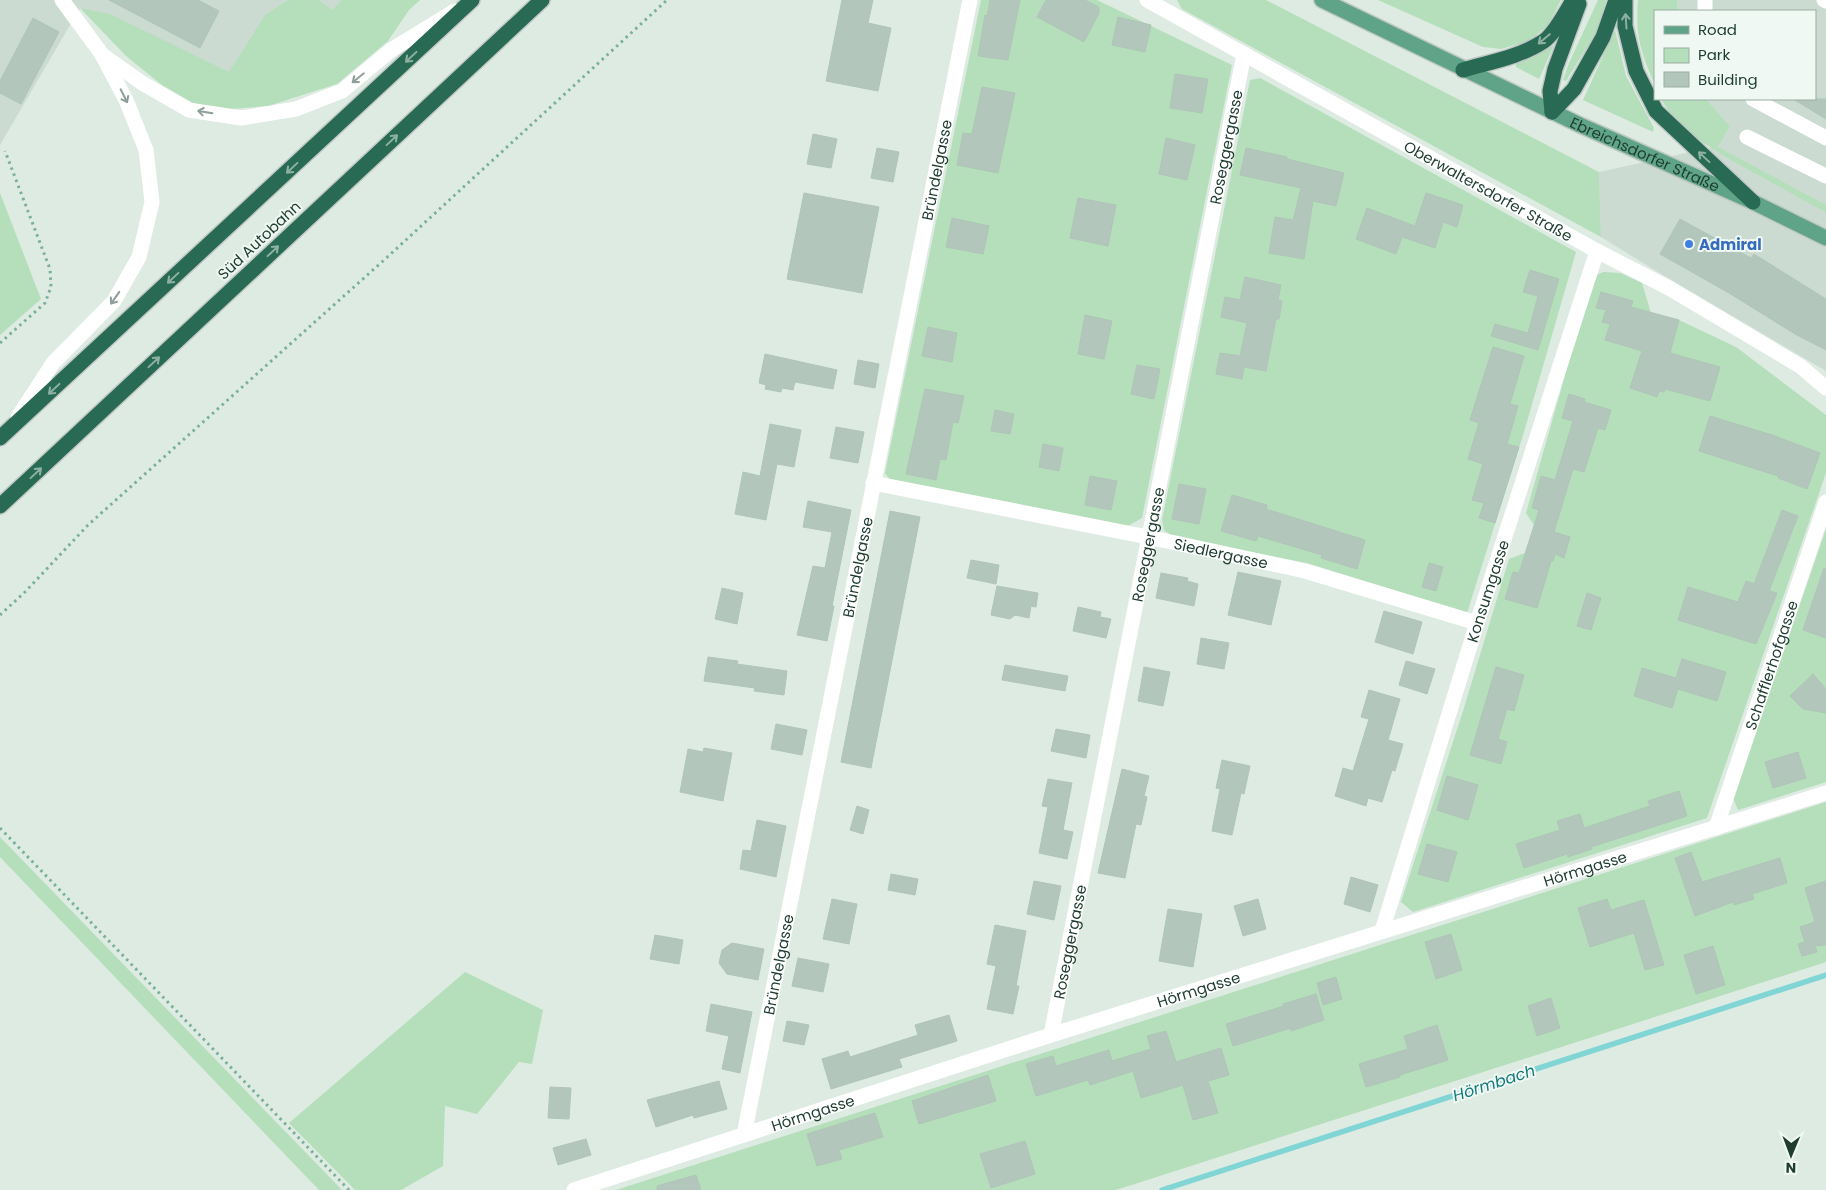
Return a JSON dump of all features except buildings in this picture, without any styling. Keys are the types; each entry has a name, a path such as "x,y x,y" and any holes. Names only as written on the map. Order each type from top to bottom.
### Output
{"highway":[{"name":"Süd Autobahn","path":"0,506 542,0"},
{"path":"1463,70 1516,55 1545,40 1564,16 1573,0"},
{"path":"1552,112 1550,90 1553,76 1580,0"},
{"path":"1552,112 1574,90 1603,37 1616,0"},
{"path":"1625,0 1625,26 1636,71 1656,111 1753,202"},
{"name":"Süd Autobahn","path":"0,438 471,1"}],"main road":[{"name":"Ebreichsdorfer Straße","path":"1322,0 1463,70 1753,202 1826,238"}],"street":[{"path":"12,428 53,364 114,301 140,257 152,202 146,150 126,100 101,53 62,0"},
{"name":"Bründelgasse","path":"744,1134 970,0"},
{"name":"Oberwaltersdorfer Straße","path":"1147,0 1597,251 1669,288 1792,361 1826,388"},
{"path":"101,53 142,83 189,110 242,118 296,109 342,91 391,50 471,1"},
{"name":"Roseggergasse","path":"1051,1035 1244,54"},
{"path":"1755,100 1826,138"},
{"path":"1747,137 1826,176"},
{"name":"Konsumgasse","path":"1382,931 1477,623 1597,251"},
{"name":"Siedlergasse","path":"873,483 1148,537 1305,571 1477,623"},
{"name":"Schafflerhofgasse","path":"1716,828 1826,502"},
{"name":"Hörmgasse","path":"574,1190 1051,1035 1826,792"}],"path":[{"path":"0,615 26,592 88,525 383,261 666,0"},
{"path":"0,343 45,303 51,287 50,269 5,151"},
{"path":"0,828 349,1190"}],"shaded area":[{"path":"0,0 398,0 228,99 80,8 0,145"},
{"path":"1677,0 1826,0 1826,371 1601,237 1599,172 1718,146 1730,126 1707,100 1816,100 1816,10 1678,10"}],"green space":[{"path":"288,0 318,0 332,10 342,0 420,0 409,10 388,41 337,84 268,106 229,109 195,104 162,85 126,56 80,8 110,14 229,72 265,15"},
{"path":"981,0 1097,0 1232,65 1142,518 1126,527 891,481 885,473"},
{"path":"1177,0 1266,0 1599,172 1601,237 1182,9"},
{"path":"1378,0 1561,0 1548,25 1529,41 1501,49 1483,47"},
{"path":"1598,0 1606,0 1598,29 1566,81 1563,80 1569,63"},
{"path":"1638,0 1677,0 1678,10 1654,10 1654,83 1640,44 1637,12"},
{"path":"1615,30 1626,76 1654,128 1653,132 1583,100"},
{"path":"1554,45 1539,79 1516,67 1516,64"},
{"path":"1260,78 1576,252 1524,432 1467,613 1307,563 1173,537 1164,530 1162,520 1250,80"},
{"path":"1662,100 1707,100 1730,126 1718,147 1826,205 1826,212 1734,162 1680,124"},
{"path":"0,193 41,299 0,335"},
{"path":"1603,272 1620,273 1642,283 1651,313 1679,320 1736,347 1826,415 1826,473 1707,818 1413,912 1401,902 1463,711 1509,559 1525,553 1534,525 1526,513 1593,277"},
{"path":"1826,529 1826,782 1738,810 1733,798"},
{"path":"1826,802 1826,962 1116,1190 616,1190"},
{"path":"0,837 342,1190 319,1190 0,857"},
{"path":"465,972 543,1010 532,1064 519,1062 477,1114 445,1106 443,1166 401,1190 355,1190 289,1123"}],"waterway":[{"name":"Hörmbach","path":"1162,1190 1826,975"}],"place":[{"name":"Admiral","path":"1689,244"}]}
